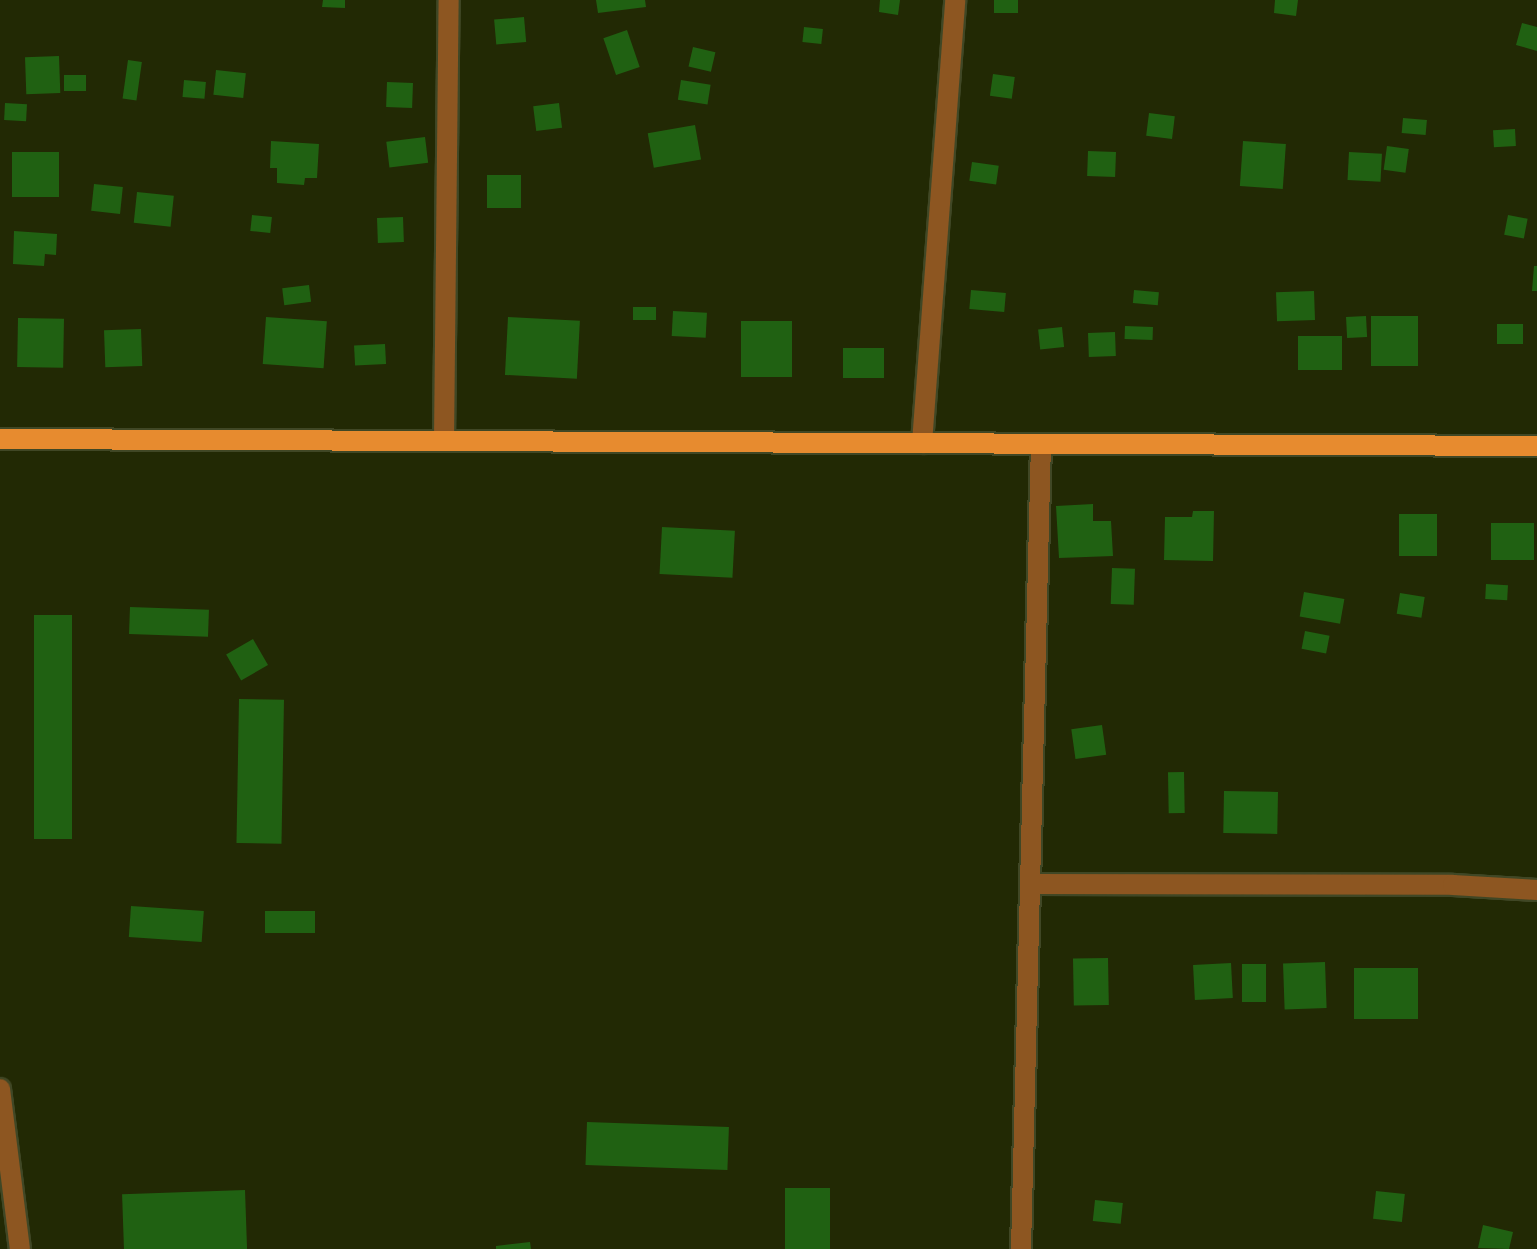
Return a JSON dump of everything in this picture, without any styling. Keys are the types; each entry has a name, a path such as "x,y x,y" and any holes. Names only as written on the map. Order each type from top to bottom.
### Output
{"main road":[{"path":"0,439 1537,446"}],"street":[{"path":"444,441 449,0"},
{"path":"922,443 955,0"},
{"path":"1021,1249 1041,444"},
{"path":"1030,884 1453,885 1537,890"},
{"path":"0,1089 20,1249"}],"building":[{"path":"323,0 345,0 345,8 322,7"},
{"path":"596,0 645,0 646,7 598,13"},
{"path":"880,0 900,0 898,15 879,12"},
{"path":"994,0 1018,0 1018,13 994,13"},
{"path":"1275,0 1298,0 1296,16 1274,13"},
{"path":"524,17 526,42 496,45 494,20"},
{"path":"1522,23 1537,27 1537,51 1516,45"},
{"path":"804,27 823,29 821,44 802,42"},
{"path":"627,30 640,67 616,75 603,38"},
{"path":"693,47 715,52 711,72 689,66"},
{"path":"59,56 60,93 26,94 25,57"},
{"path":"128,60 142,62 136,101 123,99"},
{"path":"216,70 246,73 243,98 213,95"},
{"path":"993,74 1015,77 1012,99 990,96"},
{"path":"64,75 86,75 86,91 64,91"},
{"path":"184,80 206,82 204,99 183,97"},
{"path":"681,80 711,85 708,104 678,100"},
{"path":"387,82 413,83 412,108 386,107"},
{"path":"5,103 27,104 26,121 4,120"},
{"path":"559,103 562,128 536,131 533,106"},
{"path":"1149,113 1175,116 1172,139 1146,136"},
{"path":"1403,118 1427,120 1426,135 1402,133"},
{"path":"695,125 701,159 654,168 648,133"},
{"path":"1515,129 1516,146 1494,147 1493,130"},
{"path":"425,137 428,163 389,168 386,142"},
{"path":"271,141 319,144 317,178 305,178 304,185 277,183 277,168 270,168"},
{"path":"1243,141 1286,144 1283,189 1240,186"},
{"path":"1387,146 1409,149 1405,173 1384,170"},
{"path":"1088,151 1116,152 1115,177 1087,176"},
{"path":"12,152 59,152 59,197 12,197"},
{"path":"1349,152 1382,154 1380,182 1348,180"},
{"path":"972,162 999,166 996,185 969,181"},
{"path":"487,175 521,175 521,208 487,208"},
{"path":"94,184 123,187 120,214 91,211"},
{"path":"137,192 174,196 171,227 134,223"},
{"path":"252,215 272,217 270,233 250,231"},
{"path":"1508,215 1528,219 1524,238 1504,235"},
{"path":"403,217 404,242 378,243 377,218"},
{"path":"14,231 57,234 56,255 45,254 44,266 13,264"},
{"path":"1534,266 1537,266 1537,291 1532,291"},
{"path":"309,285 311,302 284,305 282,288"},
{"path":"971,290 1006,293 1004,312 969,309"},
{"path":"1134,290 1159,292 1158,305 1133,303"},
{"path":"1314,291 1315,320 1277,321 1276,292"},
{"path":"633,307 656,307 656,320 633,320"},
{"path":"673,311 707,313 706,338 672,336"},
{"path":"1366,316 1367,337 1347,338 1346,317"},
{"path":"1371,316 1418,316 1418,366 1371,366"},
{"path":"266,317 327,321 324,368 263,364"},
{"path":"508,317 580,321 577,379 505,375"},
{"path":"18,318 64,319 63,368 17,367"},
{"path":"741,321 792,321 792,377 741,377"},
{"path":"1497,324 1523,324 1523,344 1497,344"},
{"path":"1125,326 1153,327 1153,340 1125,339"},
{"path":"1062,327 1064,347 1040,349 1038,330"},
{"path":"141,329 142,366 105,367 104,330"},
{"path":"1115,332 1116,356 1089,357 1088,333"},
{"path":"1298,336 1342,336 1342,370 1298,370"},
{"path":"385,344 386,364 355,366 354,346"},
{"path":"843,348 884,348 884,378 843,378"},
{"path":"1093,504 1093,521 1111,521 1113,556 1059,558 1056,506"},
{"path":"1193,511 1214,511 1213,561 1164,560 1165,517 1192,517"},
{"path":"1399,514 1437,514 1437,556 1399,556"},
{"path":"1491,523 1534,523 1534,560 1491,560"},
{"path":"662,527 735,531 732,578 660,574"},
{"path":"1112,568 1135,569 1134,605 1111,604"},
{"path":"1486,584 1508,585 1507,600 1485,599"},
{"path":"1304,592 1344,599 1340,624 1300,617"},
{"path":"1400,593 1425,597 1421,618 1397,614"},
{"path":"130,607 209,610 208,637 129,634"},
{"path":"34,615 72,615 72,839 34,839"},
{"path":"1305,631 1330,636 1326,653 1302,649"},
{"path":"253,639 268,665 241,680 226,654"},
{"path":"239,699 284,700 281,844 236,843"},
{"path":"1102,725 1106,755 1075,759 1071,729"},
{"path":"1168,772 1184,772 1185,813 1169,813"},
{"path":"1224,791 1278,792 1277,834 1223,833"},
{"path":"131,906 204,911 202,942 129,937"},
{"path":"265,911 315,911 315,933 265,933"},
{"path":"1108,958 1109,1005 1074,1006 1073,959"},
{"path":"1325,962 1327,1008 1285,1009 1283,963"},
{"path":"1231,963 1233,998 1195,1000 1193,965"},
{"path":"1242,964 1266,964 1266,1002 1242,1002"},
{"path":"1354,968 1418,968 1418,1019 1354,1019"},
{"path":"587,1122 729,1127 727,1170 585,1165"},
{"path":"785,1188 830,1188 830,1249 785,1249"},
{"path":"245,1190 247,1249 124,1249 122,1194"},
{"path":"1376,1191 1405,1194 1402,1222 1373,1219"},
{"path":"1095,1200 1123,1203 1121,1224 1093,1221"},
{"path":"1483,1225 1513,1232 1509,1249 1478,1248"},
{"path":"530,1242 531,1249 496,1249 496,1246"}]}
